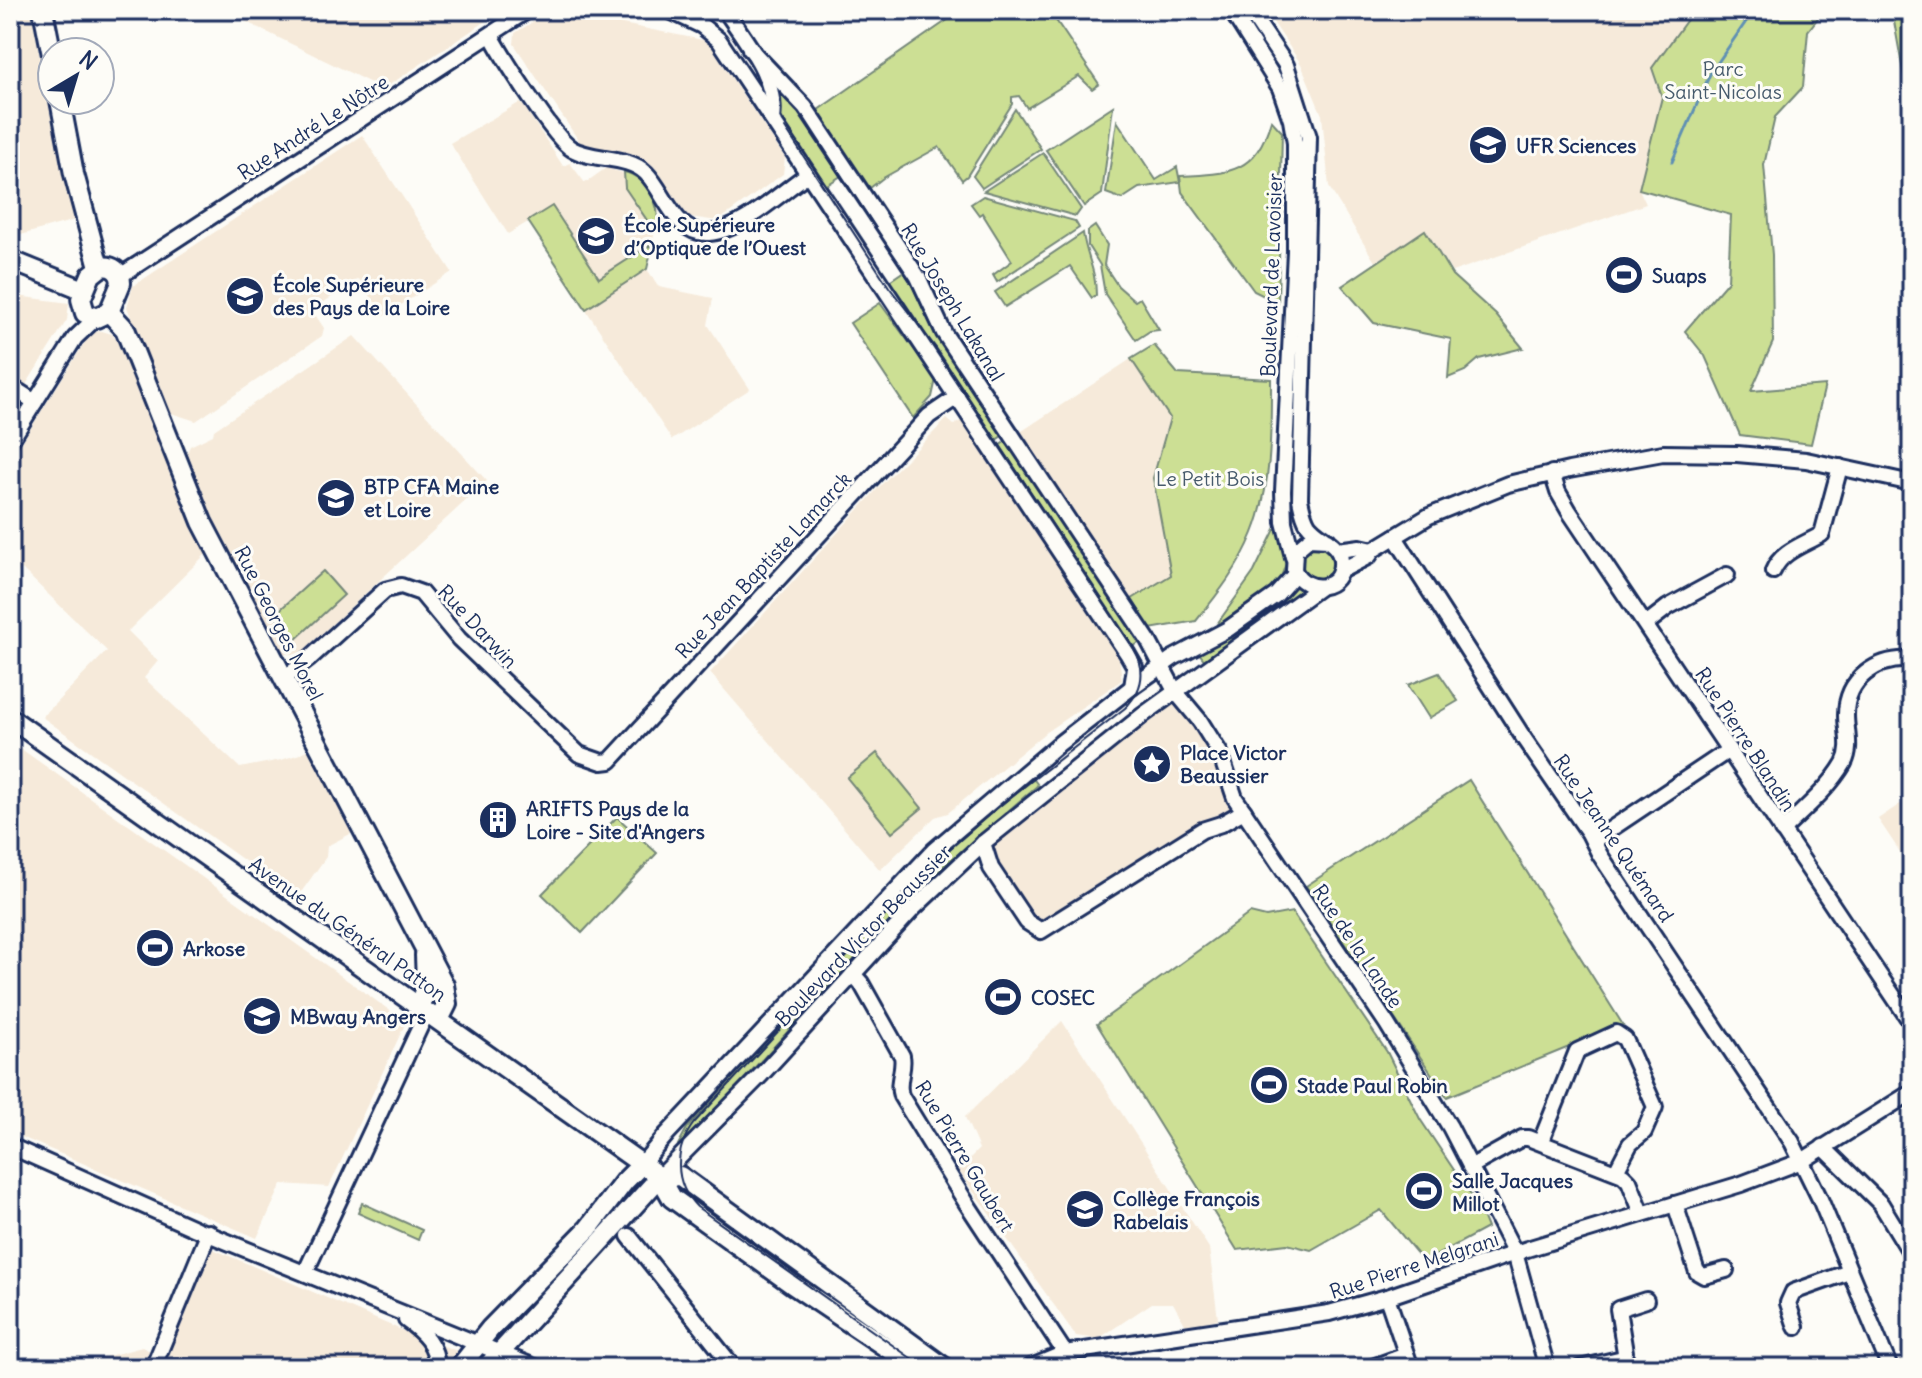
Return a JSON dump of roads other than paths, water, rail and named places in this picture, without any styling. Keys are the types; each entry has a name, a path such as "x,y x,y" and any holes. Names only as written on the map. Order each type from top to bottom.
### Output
{"street":[{"path":"43,10 48,36"},
{"name":"Rue André Le Nôtre","path":"120,276 528,10"},
{"path":"668,10 714,34 772,120"},
{"name":"Rue Joseph Lakanal","path":"725,10 770,88 772,120 957,397 1136,678"},
{"name":"Boulevard de Lavoisier","path":"1231,10 1280,88 1295,143 1295,251 1283,491 1284,522 1293,557"},
{"name":"Boulevard de Lavoisier","path":"1249,10 1286,65 1309,137 1300,491 1303,513 1308,523 1333,545"},
{"path":"491,35 546,120 567,145 581,153 632,165 644,171 678,219 692,230 710,233 730,228 808,174"},
{"name":"Rue Joseph Lakanal","path":"750,49 805,107 918,277 944,333 1163,666"},
{"path":"63,116 74,174 99,267"},
{"path":"10,260 84,290"},
{"path":"10,426 75,338 120,287 120,276 110,267 99,267 93,271 81,299 96,313"},
{"name":"Rue Georges Morel","path":"96,313 125,329 202,522 424,949 432,979 447,1004 429,1013"},
{"path":"10,386 31,400"},
{"name":"Rue Jean Baptiste Lamarck","path":"602,762 614,757 929,416 957,397"},
{"path":"10,442 31,400"},
{"path":"1373,550 1309,539 1299,546 1293,557 1295,574 1306,584 1320,587 1330,583 1340,571 1369,556 1373,550 1429,516 1466,500 1508,484 1552,473 1663,453 1806,460 1912,483"},
{"path":"1773,571 1774,566 1792,548 1822,534 1840,467"},
{"name":"Rue Pierre Blandin","path":"1552,473 1564,502 1912,1024"},
{"name":"Rue Jeanne Quémard","path":"1395,537 1802,1161 1890,1368"},
{"path":"1333,545 1341,563 1340,571"},
{"name":"Boulevard Victor Beaussier","path":"459,1368 588,1229 667,1134 876,908 934,850 1136,678 1228,629 1276,595 1295,574"},
{"path":"1646,624 1668,607 1727,575"},
{"name":"Rue Darwin","path":"283,679 385,590 406,586 421,593 459,639 579,754 602,762"},
{"name":"Boulevard Victor Beaussier","path":"486,1368 660,1177 761,1075 913,909 983,843 1175,691 1320,587"},
{"path":"1782,831 1844,763 1849,744 1847,700 1859,677 1874,667 1902,659 1912,660"},
{"name":"Rue de la Lande","path":"1163,666 1175,691 1200,721 1220,753 1235,798 1434,1098 1515,1253 1547,1368"},
{"path":"1136,678 1146,684 1175,691"},
{"name":"Avenue du Général Patton","path":"10,718 642,1164 660,1177 672,1198 917,1368"},
{"path":"1593,841 1729,750"},
{"path":"983,843 991,868 1027,922 1041,931 1202,830 1244,811"},
{"path":"966,859 991,868"},
{"name":"Rue Pierre Gaubert","path":"853,974 871,999 903,1059 898,1081 901,1096 967,1204 1065,1353"},
{"path":"397,990 432,979"},
{"path":"305,1273 429,1013"},
{"path":"1541,1141 1577,1051 1616,1033 1625,1039 1655,1107 1644,1132 1630,1144 1616,1171"},
{"name":"Rue Pierre Melgrani","path":"1029,1368 1065,1353 1314,1316 1387,1297 1515,1253 1741,1184 1802,1161 1912,1092"},
{"path":"1470,1167 1522,1138 1541,1141 1616,1171 1629,1181 1642,1213"},
{"path":"10,1146 190,1216 201,1221 209,1232 537,1368"},
{"path":"1823,1147 1881,1204 1912,1255"},
{"name":"Avenue du Général Patton","path":"660,1177 680,1176 945,1368"},
{"path":"1675,1204 1697,1272 1704,1276 1726,1270"},
{"path":"153,1368 209,1232"},
{"path":"629,1236 734,1368"},
{"path":"1796,1327 1788,1303 1793,1292 1849,1272"},
{"path":"1370,1368 1408,1362 1387,1297"},
{"path":"1580,1368 1623,1358 1625,1352 1618,1309 1646,1300"},
{"path":"382,1305 422,1331 433,1350 437,1368"},
{"path":"474,1368 486,1352 479,1343"}],"waterway":[{"path":"1672,162 1710,74 1754,10"}],"tram line":[{"path":"803,116 910,281 935,333"},
{"path":"785,128 889,287 936,348 1134,649 1141,673 1139,688 1125,708 993,811 943,855 694,1123 683,1144 680,1177 689,1198 697,1207 925,1368"}],"place":[{"name":"UFR Sciences","path":"1488,145"},
{"name":"École Supérieure d’Optique de l’Ouest","path":"596,236"},
{"name":"Suaps","path":"1624,275"},
{"name":"École Supérieure des Pays de la Loire","path":"245,296"},
{"name":"BTP CFA Maine et Loire","path":"336,498"},
{"name":"Place Victor Beaussier","path":"1152,764"},
{"name":"ARIFTS Pays de la Loire - Site d'Angers","path":"498,820"},
{"name":"Arkose","path":"155,948"},
{"name":"COSEC","path":"1003,997"},
{"name":"MBway Angers","path":"262,1016"},
{"name":"Stade Paul Robin","path":"1269,1085"},
{"name":"Salle Jacques Millot","path":"1424,1191"},
{"name":"Collège François Rabelais","path":"1085,1209"}],"park label":[{"name":"Parc Saint-Nicolas","path":"1723,80"},
{"name":"Le Petit Bois","path":"1210,478"}]}
